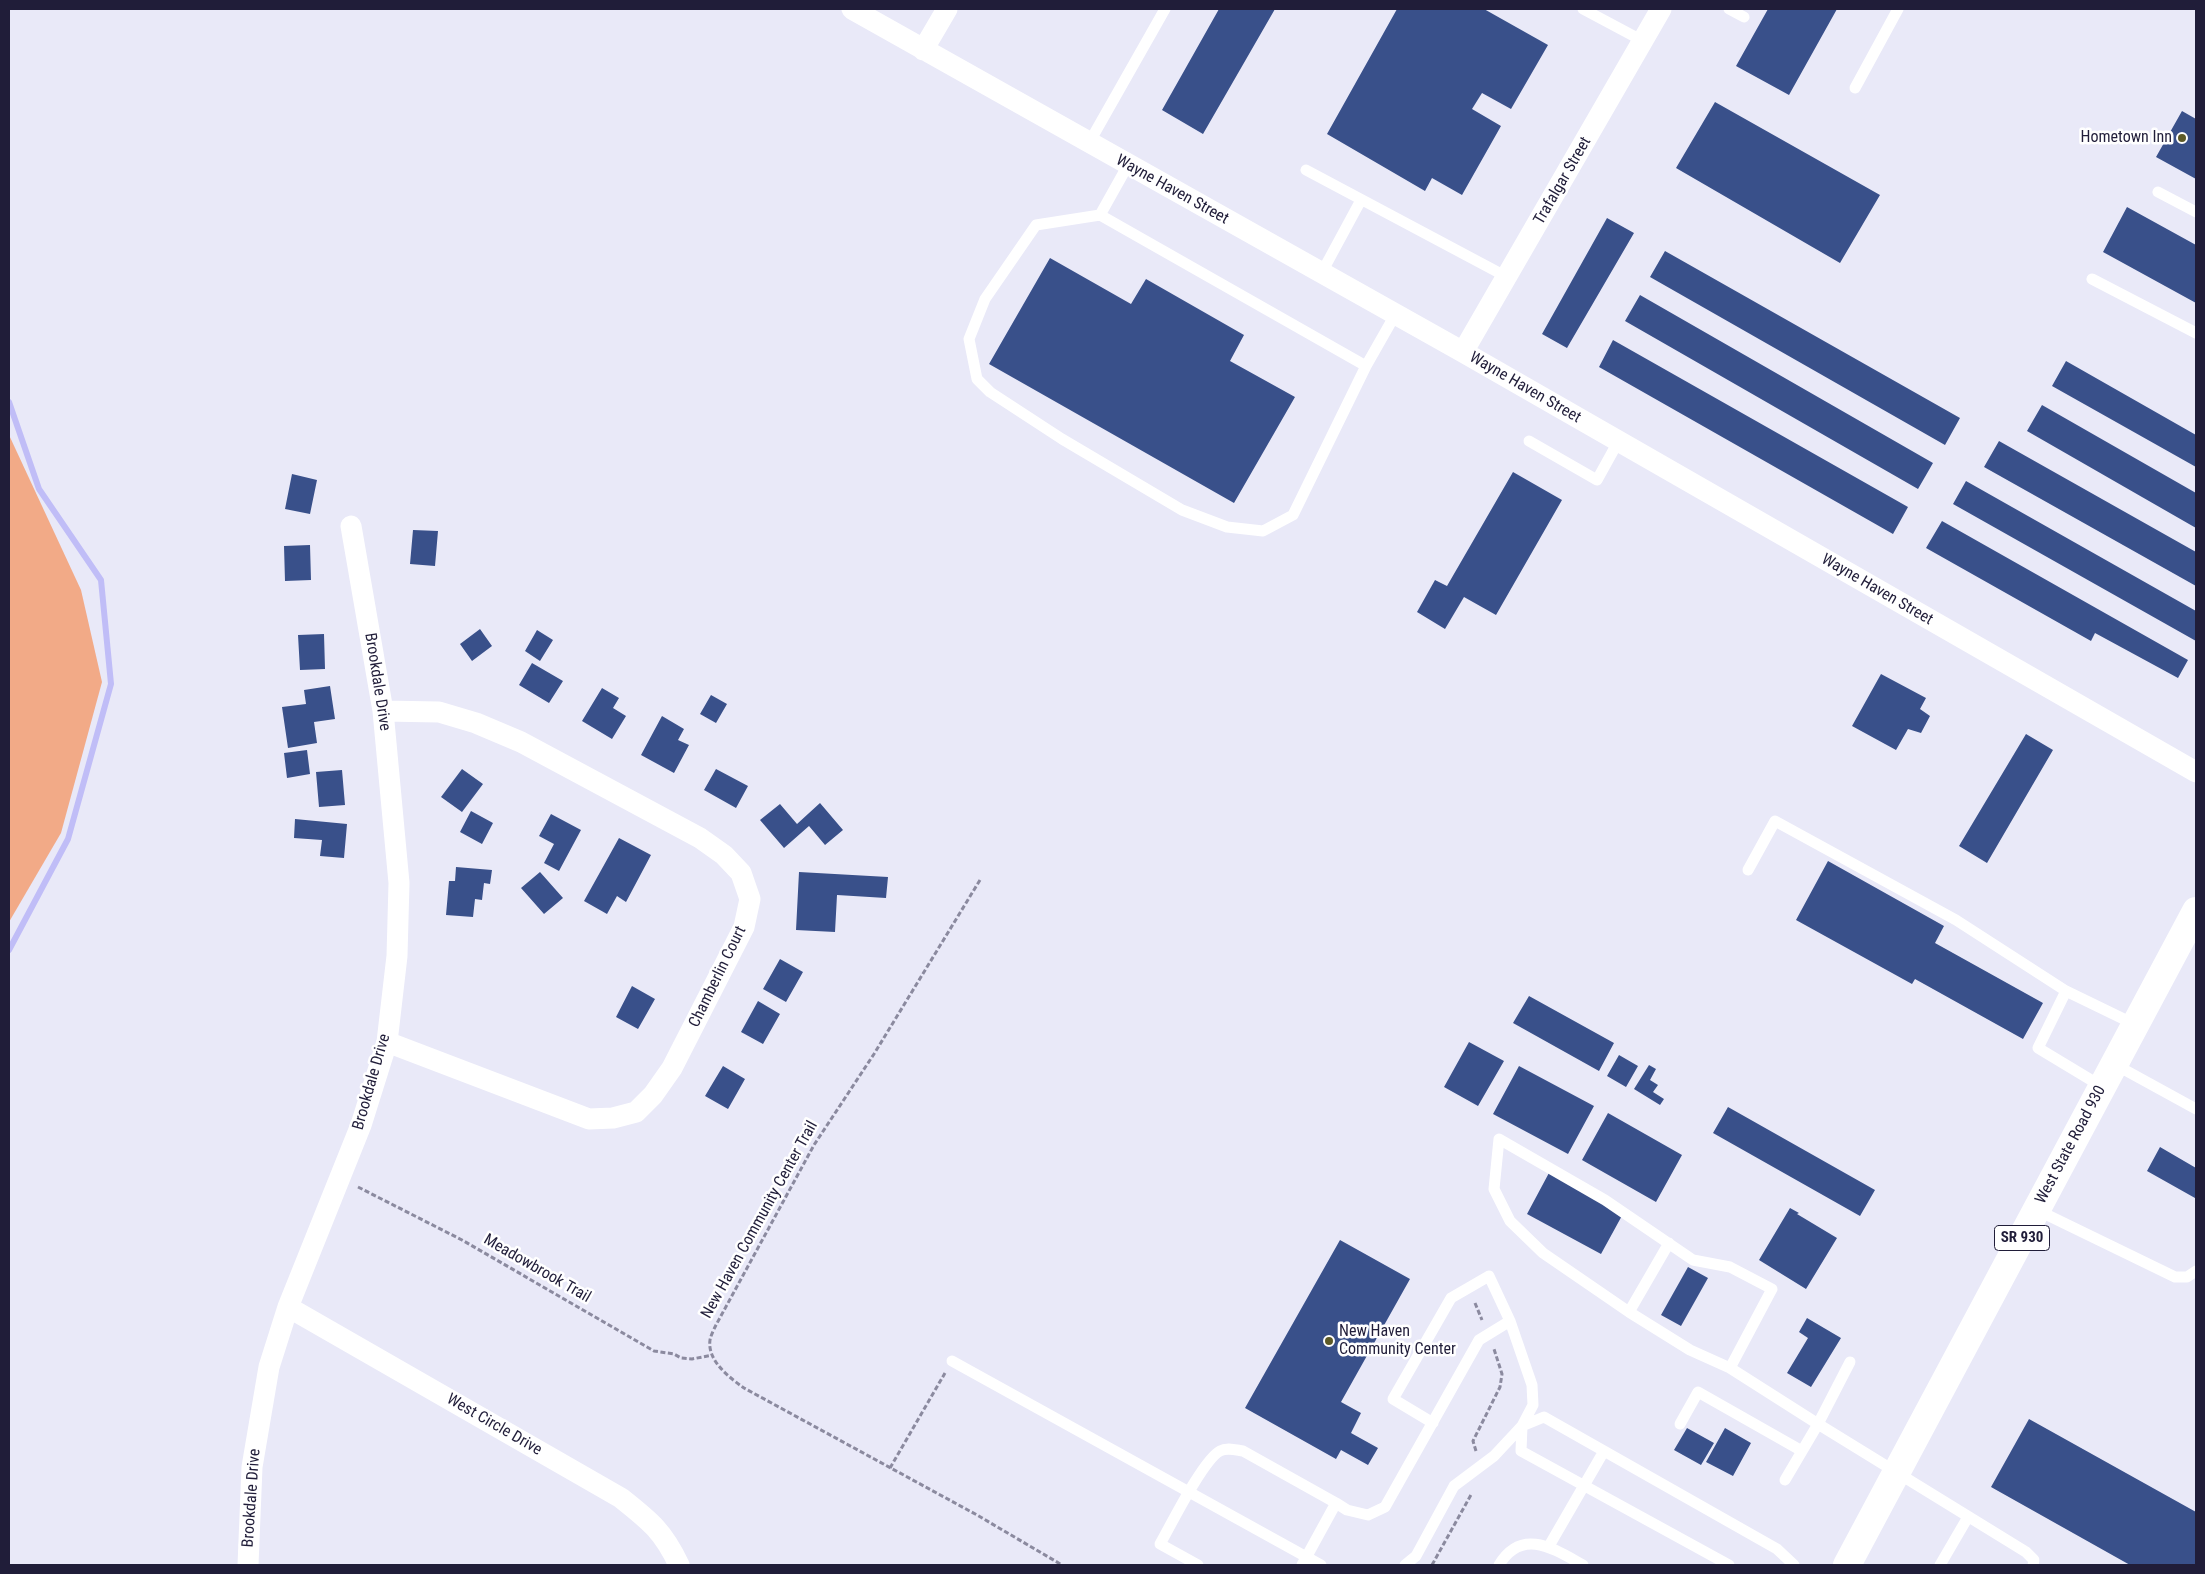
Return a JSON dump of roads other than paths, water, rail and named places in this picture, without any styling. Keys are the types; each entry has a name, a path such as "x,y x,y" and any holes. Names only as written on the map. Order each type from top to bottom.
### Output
{"highway":[{"name":"West State Road 930","path":"1847,1565 2134,1024 2190,938 2196,911"}],"street":[{"name":"Wayne Haven Street","path":"852,9 1463,352 2196,772"},
{"path":"923,50 947,9"},
{"name":"Trafalgar Street","path":"1463,352 1661,9"},
{"name":"Brookdale Drive","path":"248,1565 252,1467 269,1367 288,1307 361,1125 387,1042 397,956 399,883 383,710 351,526"},
{"name":"Chamberlin Court","path":"383,710 439,712 476,723 521,742 700,838 724,855 741,873 750,899 744,927 672,1068 653,1094 636,1112 612,1118 589,1118 387,1042"},
{"name":"West Circle Drive","path":"288,1307 621,1498 647,1519 668,1541 679,1565"}],"lane":[{"path":"1089,143 1165,9"},
{"path":"1583,9 1643,41"},
{"path":"1728,9 1744,17"},
{"path":"1855,88 1898,9"},
{"path":"1100,215 1128,165"},
{"path":"1306,170 1507,277"},
{"path":"2158,192 2196,212"},
{"path":"1321,274 1361,200"},
{"path":"1366,366 1100,215 1036,225 985,299 969,339 977,379 990,392 1062,439 1182,510 1227,527 1264,530 1293,515 1366,366 1395,315"},
{"path":"2092,279 2196,333"},
{"path":"1529,440 1597,480 1618,442"},
{"path":"1748,870 1774,821 1956,920 2066,991 2134,1024"},
{"path":"2066,991 2038,1048 2196,1109"},
{"path":"1730,1368 1772,1289 1730,1267 1693,1260 1605,1200 1499,1139 1494,1189 1510,1221 1544,1253 1629,1312 1690,1350 1730,1368 2026,1552 2034,1560 2034,1565"},
{"path":"2037,1210 2176,1277 2187,1277 2196,1271"},
{"path":"1629,1312 1669,1243"},
{"path":"1406,1565 1416,1556 1454,1486 1494,1456 1522,1426 1532,1405 1532,1385 1510,1322 1489,1276 1451,1298 1393,1400 1433,1423"},
{"path":"1198,1565 1160,1544 1188,1494 1219,1451 1228,1449 1243,1452 1347,1510 1368,1515 1385,1507 1479,1340 1510,1322"},
{"path":"952,1361 1188,1494 1304,1562 1321,1565"},
{"path":"1785,1480 1818,1424 1850,1362"},
{"path":"1680,1424 1698,1392 1802,1451"},
{"path":"1522,1426 1544,1416 1777,1549 1794,1565"},
{"path":"1522,1426 1521,1451 1582,1487 1728,1565"},
{"path":"1549,1546 1604,1450"},
{"path":"1304,1562 1336,1503"},
{"path":"1940,1565 1968,1517"},
{"path":"1499,1565 1506,1553 1526,1543 1549,1546 1583,1565"}],"waterway":[{"path":"9,402 39,489 101,580 111,684 68,839 9,950"}],"place":[{"name":"Hometown Inn","path":"2182,138"},
{"name":"New Haven Community Center","path":"1329,1341"}]}
